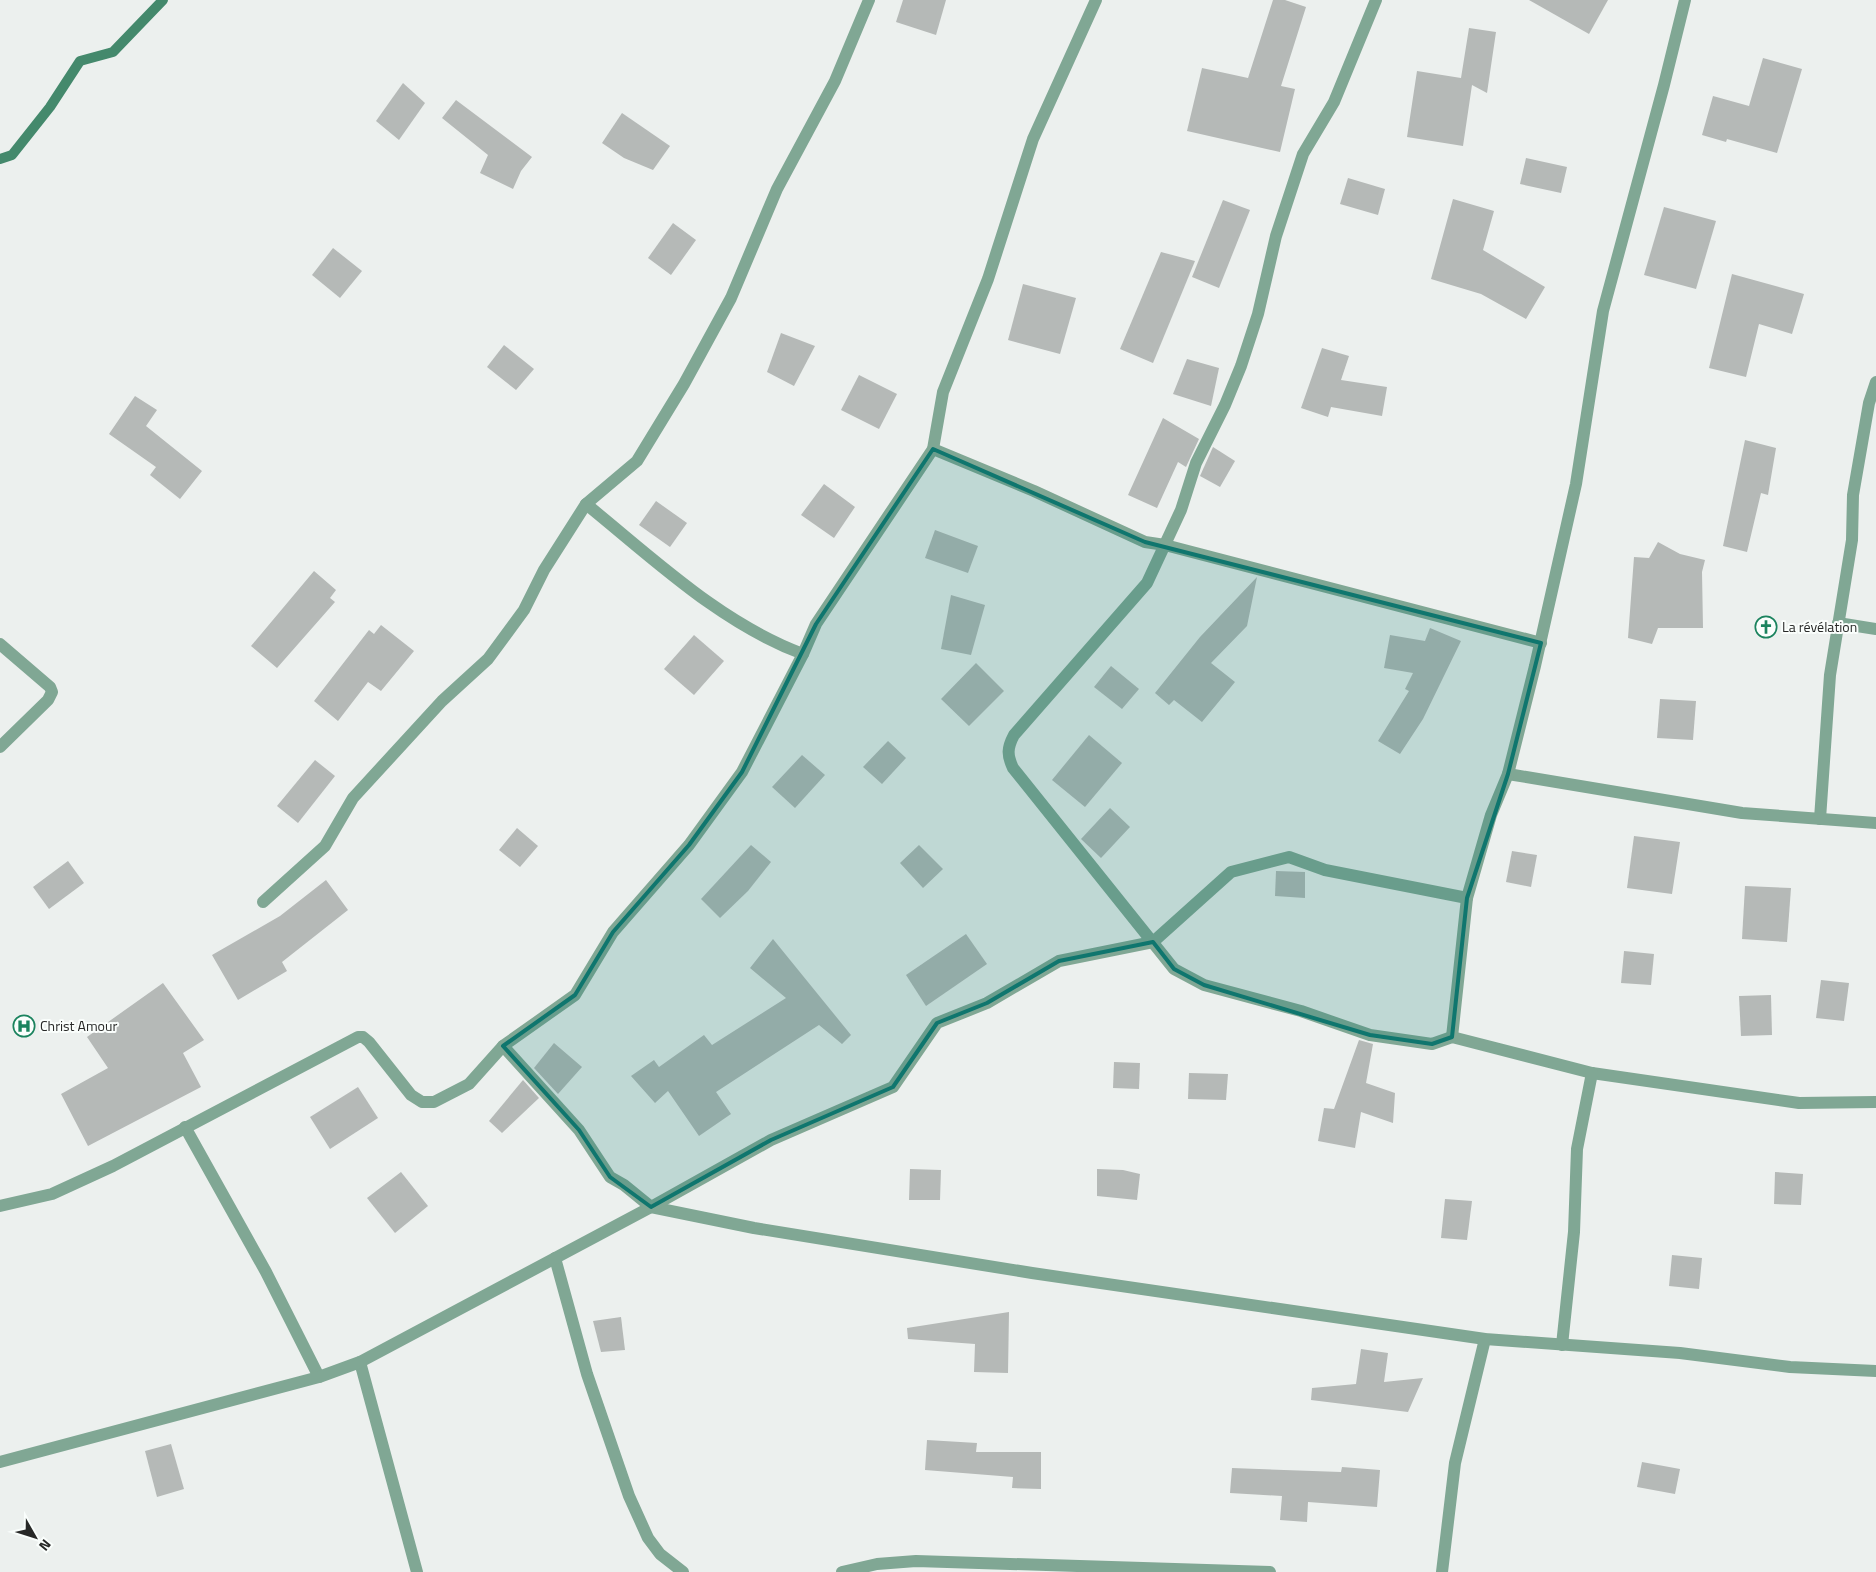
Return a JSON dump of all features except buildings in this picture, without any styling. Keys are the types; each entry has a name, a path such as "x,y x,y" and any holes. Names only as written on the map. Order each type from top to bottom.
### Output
{"street":[{"path":"263,902 325,846 353,798 442,701 488,659 524,610 544,570 586,504 637,461 684,384 731,298 777,189 835,81 868,0"},
{"path":"0,1206 52,1194 113,1166 358,1038 363,1037 370,1042 411,1095 422,1102 434,1102 468,1084 503,1046 575,995 613,932 688,845 742,772 803,654 816,624 933,449 943,392 988,279 1033,139 1096,0"},
{"path":"1376,0 1334,102 1303,154 1276,236 1258,314 1240,366 1225,405 1196,463 1181,510 1147,583 1014,736 1008,746 1008,756 1014,768 1174,970 1204,985 1266,1000 1370,1035 1432,1044 1452,1037 1592,1073 1799,1102 1876,1102"},
{"path":"1452,1037 1467,898 1491,816 1508,774 1541,643 1576,484 1604,311 1664,86 1684,0"},
{"path":"1820,819 1830,675 1852,540 1853,495 1869,403 1876,382"},
{"path":"933,449 1034,491 1145,542 1165,545 1541,643"},
{"path":"586,504 696,592 745,628 803,654"},
{"path":"1838,623 1876,629"},
{"path":"0,644 50,687 52,692 48,700 0,747"},
{"path":"1508,774 1742,813 1876,823"},
{"path":"0,1462 319,1377 360,1362 651,1207 771,1140 893,1087 937,1023 987,1003 1059,960 1153,942 1231,872 1289,857 1325,870 1467,898"},
{"path":"503,1046 579,1130 610,1177 624,1185 651,1207 754,1228 1071,1279 1485,1339 1680,1353 1790,1367 1876,1371"},
{"path":"1562,1345 1574,1232 1577,1149 1592,1073"},
{"path":"186,1127 266,1272 319,1377"},
{"path":"555,1258 587,1374 626,1489 648,1538 660,1554 683,1572"},
{"path":"1442,1572 1455,1463 1485,1339"},
{"path":"360,1362 417,1572"},
{"path":"842,1572 877,1564 916,1561 1270,1572"}],"highlighted area":[{"path":"933,449 1145,542 1541,643 1508,774 1467,898 1452,1037 1432,1044 1370,1035 1204,985 1174,969 1153,942 1059,961 987,1003 937,1023 893,1087 771,1140 651,1207 610,1177 579,1130 503,1046 575,995 613,932 689,845 742,772 816,624"}],"waterway":[{"path":"0,159 12,155 50,107 80,61 113,52 163,0"}],"place":[{"name":"La révélation","path":"1766,627"},
{"name":"Christ Amour","path":"24,1026"}]}
